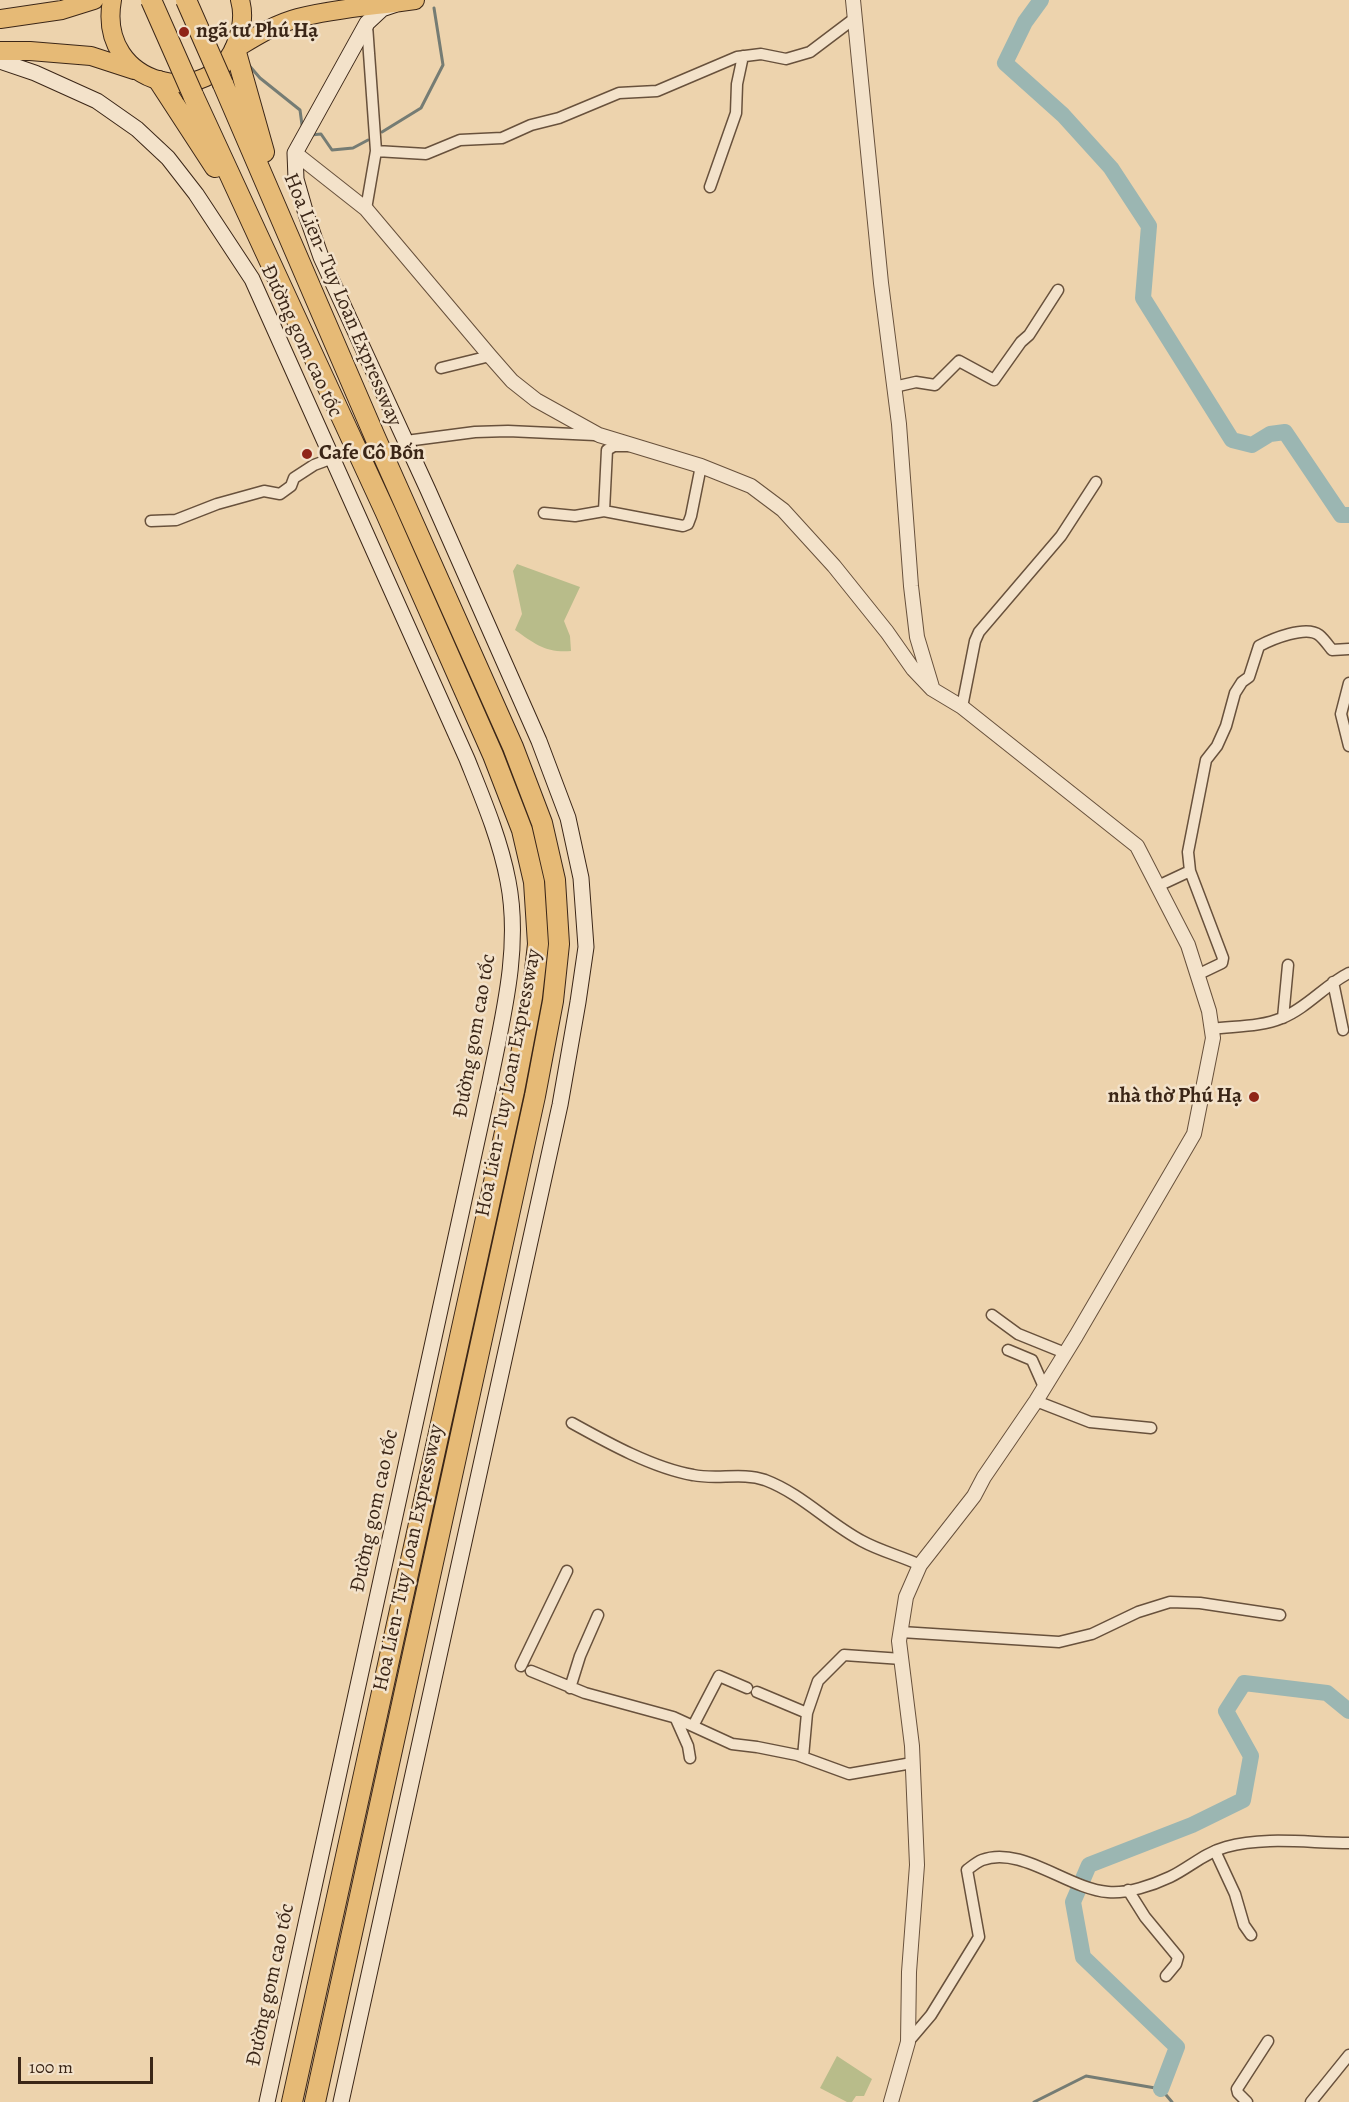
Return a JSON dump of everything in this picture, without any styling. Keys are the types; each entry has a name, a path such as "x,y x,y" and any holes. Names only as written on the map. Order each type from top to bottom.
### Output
{"highway":[{"name":"Hoa Lien- Tuy Loan Expressway","path":"151,0 385,511 493,755 522,830 534,882 538,944 532,997 514,1090 292,2102"},
{"name":"Hoa Lien- Tuy Loan Expressway","path":"186,0 375,437 513,747 542,824 555,880 560,944 553,1001 535,1096 315,2102"},
{"path":"235,49 267,164 375,437"},
{"path":"159,81 216,168 385,511"}],"main road":[{"path":"0,19 62,10 94,0"},
{"path":"112,0 109,15 112,37 122,56 139,72"},
{"path":"235,49 242,28 240,0"},
{"path":"0,51 91,56 159,81 181,83 202,78 221,66 235,49 263,32 297,18 343,9 410,1"},
{"path":"341,2102 560,1105 586,947 581,878 568,818 539,741 406,441 321,257 296,179 296,153 367,23 382,9 410,1"},
{"name":"Đường gom cao tốc","path":"0,61 35,73 97,101 137,129 168,158 196,195 252,279 467,759 497,837 508,883 513,942 507,992 490,1081 267,2102"}],"street":[{"path":"853,0 881,287 894,387 911,586 917,637 932,689"},
{"path":"376,150 426,154 460,140 502,138 619,93 657,92 704,70 743,56 761,54 786,59 810,52 855,18"},
{"path":"366,209 376,150 367,23"},
{"path":"710,187 736,113 737,84 743,56"},
{"path":"296,153 366,209 512,381 536,400 599,435 701,466 751,486 783,510 834,566 887,632 912,669 932,689 962,707 1137,846 1188,945 1209,1011 1213,1038 1194,1134 1036,1401 974,1496 920,1565 906,1597 899,1641 912,1763 916,1865 909,1972 908,2042 891,2102"},
{"path":"894,387 916,382 935,385 958,361 993,380 1021,342 1029,335 1058,290"},
{"path":"441,368 490,356"},
{"path":"406,441 475,432 599,435"},
{"path":"604,510 607,450 614,446 634,445"},
{"path":"152,520 176,520 217,504 264,491 280,495 291,486 294,478 314,465 333,458"},
{"path":"544,513 575,516 604,510 683,526 688,524 701,466"},
{"path":"962,707 975,641 979,632 1061,536 1096,482"},
{"path":"1197,975 1222,963 1223,958 1190,871 1188,852 1206,760 1217,747 1226,726 1235,693 1242,682 1249,677 1259,646 1287,633 1315,633 1332,650 1349,649"},
{"path":"897,648 910,652 917,637"},
{"path":"1349,683 1341,714 1349,746"},
{"path":"1158,886 1190,871"},
{"path":"1283,1018 1288,965"},
{"path":"1212,1029 1283,1018 1349,973"},
{"path":"1333,982 1342,1030"},
{"path":"992,1315 1018,1334 1065,1353"},
{"path":"1008,1350 1032,1360 1044,1387"},
{"path":"1036,1401 1090,1422 1150,1428"},
{"path":"572,1423 612,1445 683,1473 704,1477 747,1476 764,1480 801,1498 862,1541 920,1565"},
{"path":"567,1571 526,1669 570,1688 676,1719 732,1744 803,1757 849,1774 912,1763"},
{"path":"901,1632 1059,1642 1092,1634 1138,1612 1170,1602 1200,1603 1280,1615"},
{"path":"570,1688 580,1656 598,1615"},
{"path":"803,1757 807,1713 819,1681 844,1655 902,1659"},
{"path":"693,1726 719,1676 807,1713"},
{"path":"676,1719 688,1746 690,1758"},
{"path":"908,2042 931,2015 980,1937 967,1870 983,1860 1008,1857 1028,1862 1090,1890 1110,1893 1170,1877 1201,1857 1215,1851 1252,1842 1349,1843"},
{"path":"1215,1851 1235,1894 1244,1925 1251,1935"},
{"path":"1128,1890 1145,1917 1178,1957 1176,1964 1166,1976"},
{"path":"1247,2102 1238,2094 1237,2089 1268,2042"},
{"path":"1311,2102 1349,2055"}],"green space":[{"path":"517,564 580,587 564,621 570,636 571,651 548,649 515,630 522,614 513,571"},
{"path":"837,2056 872,2079 864,2096 856,2096 852,2102 847,2102 820,2088"}],"waterway":[{"path":"1041,0 1025,22 1005,63 1063,115 1111,168 1149,226 1143,298 1232,440 1252,445 1270,434 1285,432 1341,515 1349,515"},
{"path":"382,132 421,108 443,65 434,8"},
{"path":"247,63 260,78 300,110 302,125"},
{"path":"311,135 321,134 332,150 353,148 368,140"},
{"path":"1161,2089 1177,2047 1083,1957 1073,1902 1089,1865 1192,1825 1243,1800 1251,1756 1226,1711 1244,1683 1327,1693 1349,1711"},
{"path":"1034,2102 1086,2076 1161,2089 1172,2102"}],"place":[{"name":"ngã tư Phú Hạ","path":"184,32"},
{"name":"Cafe Cô Bốn","path":"307,454"},
{"name":"nhà thờ Phú Hạ","path":"1254,1097"}]}
